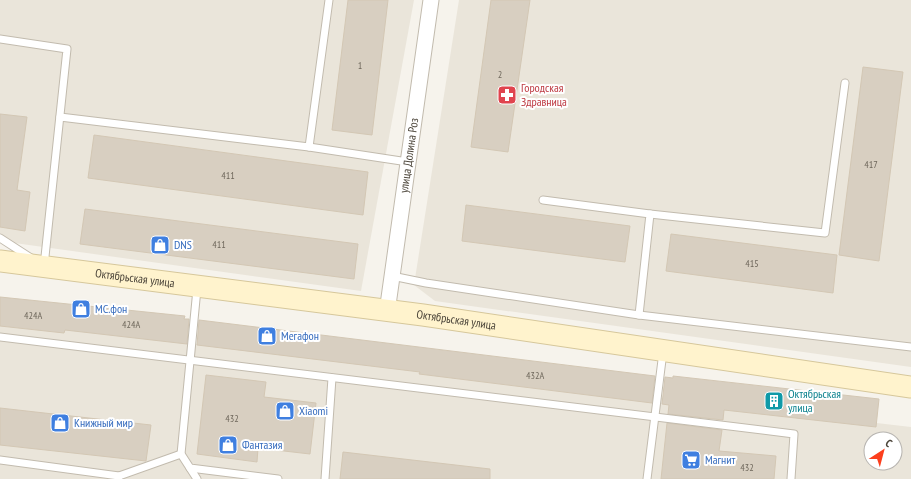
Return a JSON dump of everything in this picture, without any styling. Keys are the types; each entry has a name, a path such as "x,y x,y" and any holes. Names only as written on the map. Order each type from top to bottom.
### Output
{"main road":[{"name":"Октябрьская улица","path":"0,261 387,312 423,315 911,387"}],"street":[{"name":"улица Долина Роз","path":"387,312 431,0"}],"lane":[{"path":"309,147 329,0"},
{"path":"0,39 67,48 44,267 0,238"},
{"path":"542,200 650,214 825,233 846,83"},
{"path":"60,117 309,147 408,162"},
{"path":"639,315 650,214"},
{"path":"392,276 639,315 911,347"},
{"path":"197,287 180,454 197,479"},
{"path":"0,338 794,434 791,479"},
{"path":"647,479 663,351"},
{"path":"325,479 332,378"},
{"path":"0,460 118,478 180,454"},
{"path":"190,468 278,479"}],"shaded area":[{"path":"0,0 414,0 361,291 0,241"},
{"path":"459,0 911,0 911,367 435,301 414,285"},
{"path":"0,321 911,427 911,479 0,479"}],"building":[{"path":"348,0 388,0 372,135 332,130"},
{"path":"491,0 530,0 508,152 471,147"},
{"path":"863,67 903,72 879,261 839,255"},
{"path":"0,114 27,117 17,190 30,192 25,231 0,227"},
{"path":"94,135 368,172 363,215 88,178"},
{"path":"466,205 630,226 625,262 462,241"},
{"path":"85,209 358,244 354,279 80,244"},
{"path":"671,234 837,255 833,293 666,271"},
{"path":"0,297 185,316 184,319 189,319 187,344 65,330 64,333 0,326"},
{"path":"199,320 655,376 652,403 419,374 420,372 197,345"},
{"path":"206,375 266,382 264,397 316,403 310,454 258,448 257,462 197,454"},
{"name":"Октябрьская улица","path":"673,376 879,399 876,427 724,410 723,420 668,414 669,405 662,404 665,377 673,378"},
{"path":"0,408 151,425 146,461 0,445"},
{"path":"667,423 722,430 719,451 776,456 774,479 661,479"},
{"path":"343,452 490,469 490,479 340,479"}],"place":[{"name":"Городская Здравница","path":"507,95"},
{"name":"DNS","path":"160,245"},
{"name":"МС.фон","path":"81,309"},
{"name":"Мегафон","path":"267,336"},
{"name":"Октябрьская улица","path":"774,401"},
{"name":"Xiaomi","path":"285,411"},
{"name":"Книжный мир","path":"60,423"},
{"name":"Фантазия","path":"228,445"},
{"name":"Магнит","path":"691,460"}]}
